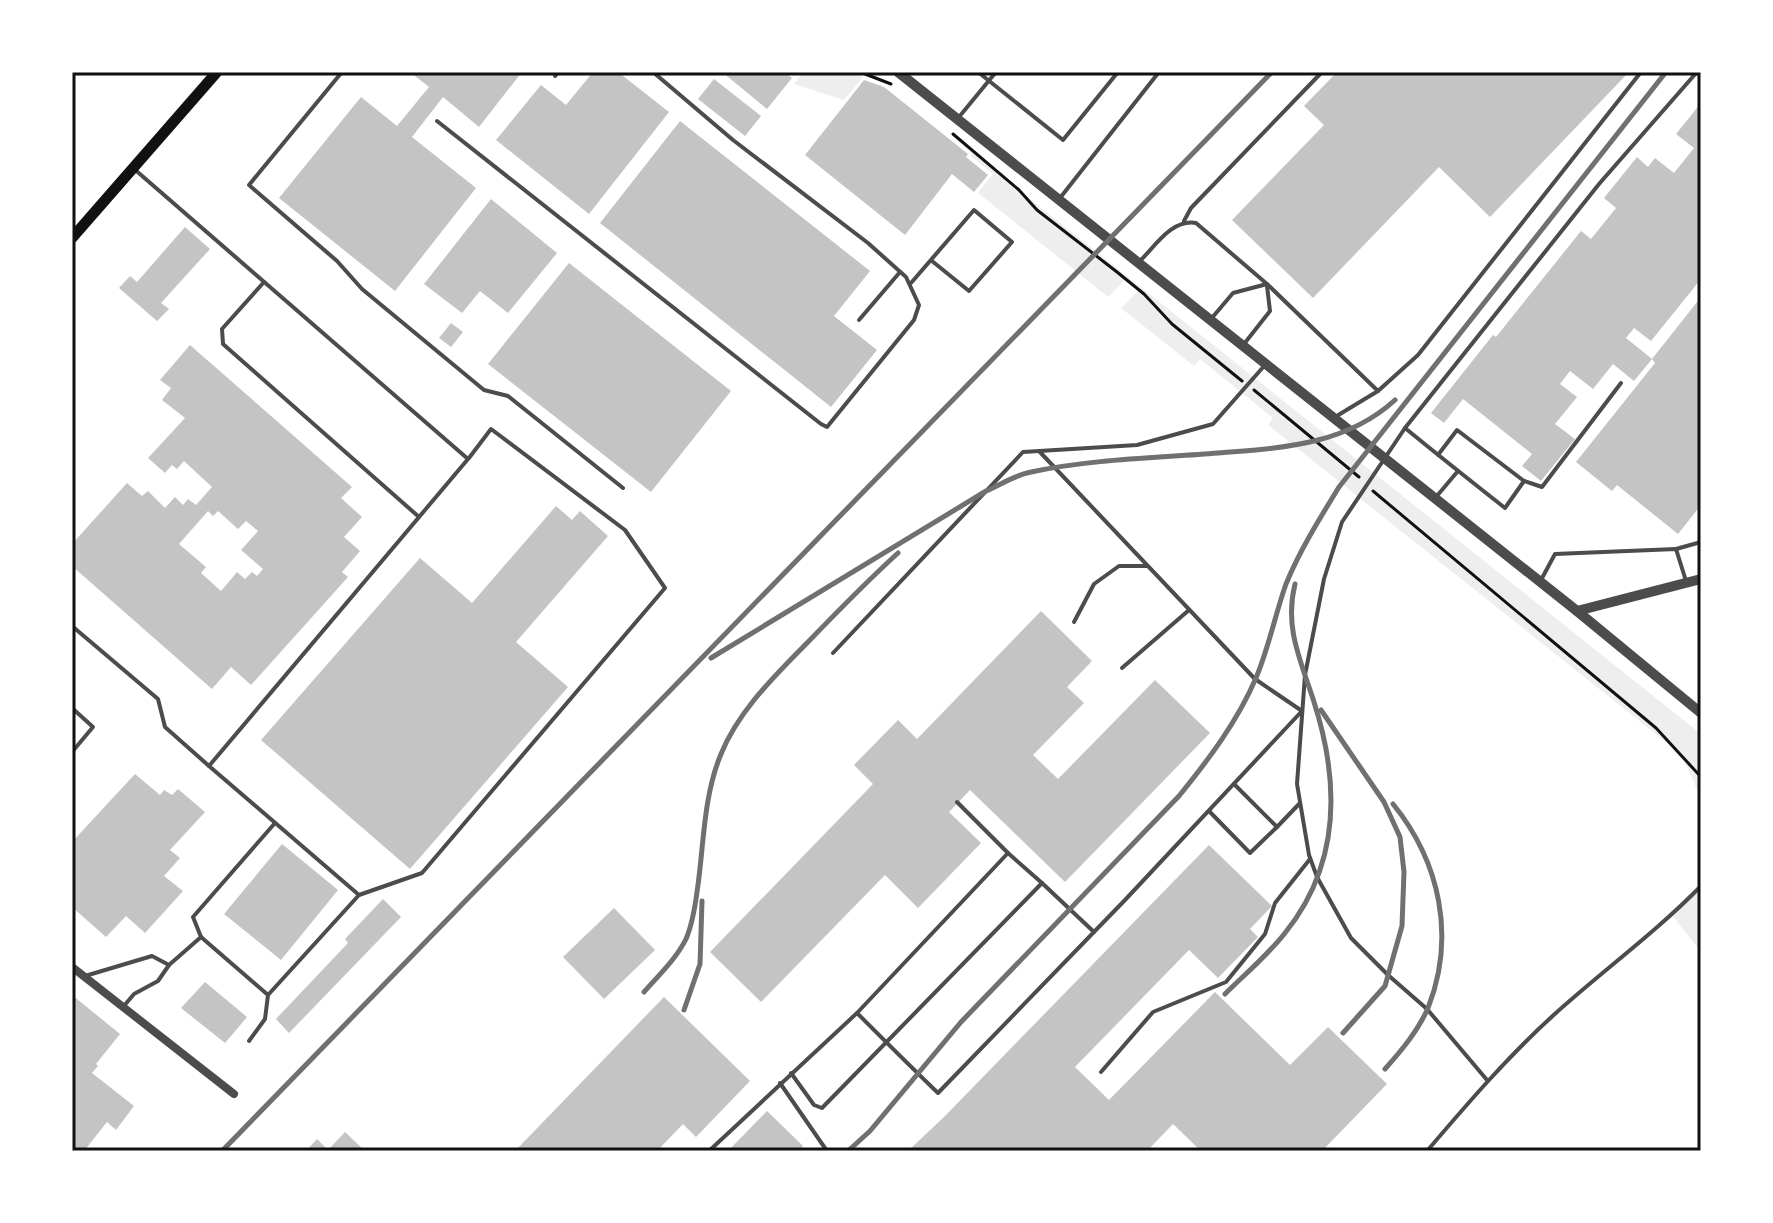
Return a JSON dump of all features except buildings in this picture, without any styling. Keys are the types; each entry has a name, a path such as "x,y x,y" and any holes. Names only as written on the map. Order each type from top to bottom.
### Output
{"main road":[{"path":"72,238 217,72"}],"street":[{"path":"898,72 1701,713"},
{"path":"1577,611 1701,579"},
{"path":"72,967 234,1094"}],"lane":[{"path":"342,72 249,185 337,261 362,289 484,390 508,396 623,488"},
{"path":"437,121 827,427 914,320 919,305 911,283 868,243 733,140 653,72"},
{"path":"978,72 1063,140 1118,72"},
{"path":"957,119 996,72"},
{"path":"1059,200 1159,72"},
{"path":"1138,263 1173,227 1184,221 1191,208 1322,72"},
{"path":"1333,418 1378,391 1427,343 1641,72"},
{"path":"1487,1080 1427,1009 1351,938 1310,859 1297,784 1305,675 1327,563 1342,522 1405,428 1599,184 1697,72"},
{"path":"133,168 468,459"},
{"path":"911,283 974,210 1012,242 969,291 932,261"},
{"path":"1184,221 1196,223 1267,284 1378,391"},
{"path":"859,320 900,272"},
{"path":"264,282 222,329 223,344 419,517"},
{"path":"1211,319 1233,293 1267,284"},
{"path":"1243,345 1270,311 1267,284"},
{"path":"833,653 1023,452 1137,445 1213,424 1266,364"},
{"path":"1438,455 1457,430 1524,481 1542,487 1621,383"},
{"path":"1405,428 1505,508 1524,481"},
{"path":"209,766 491,429 625,530 665,588 422,873 359,895 268,995 265,1019 249,1041"},
{"path":"1039,451 1255,679 1302,711"},
{"path":"1435,499 1458,471"},
{"path":"1540,582 1555,554 1676,549 1701,542"},
{"path":"1676,549 1686,583"},
{"path":"1074,622 1094,584 1119,566 1147,566"},
{"path":"1122,668 1189,610"},
{"path":"72,626 158,699 165,727 359,895"},
{"path":"72,708 93,727 72,752"},
{"path":"857,1013 938,1093 1302,711"},
{"path":"1234,784 1277,827"},
{"path":"957,802 1094,932"},
{"path":"1209,811 1250,853 1300,803"},
{"path":"268,995 201,937 193,917 275,823"},
{"path":"709,1151 857,1013 1008,853"},
{"path":"1101,1072 1153,1012 1226,982 1265,934 1275,903 1310,859"},
{"path":"791,1073 814,1105 822,1108 1042,883"},
{"path":"1427,1151 1487,1080 1556,1013 1672,915 1701,886"},
{"path":"123,1007 134,994 158,981 169,965 201,937"},
{"path":"84,976 152,956 169,965"},
{"path":"780,1083 827,1151"}],"path":[{"path":"860,72 892,85"},
{"path":"949,131 1019,190 1037,210 1144,294 1172,324 1656,728 1701,777"}],"shaded area":[{"path":"798,72 849,72 863,77 844,100 794,84 801,75"},
{"path":"960,143 1701,734 1701,798 1681,754 1268,425 1273,418 1200,359 1194,366 1121,308 1139,290 1125,280 1108,297 978,193 993,174"},
{"path":"1701,886 1701,952 1672,915"}],"railway":[{"path":"222,1151 1272,72"},
{"path":"848,1151 870,1131 961,1022 1179,796 1201,768 1248,694 1261,666 1292,571 1339,487 1666,72"},
{"path":"711,658 986,491 1019,475 1077,464 1266,449 1312,442 1356,427 1395,400"},
{"path":"644,992 672,960 688,934 711,787 721,754 737,723 770,681 898,553"},
{"path":"1225,994 1285,933 1303,907 1326,851 1331,792 1328,763 1323,732 1293,630 1295,584"},
{"path":"1321,710 1384,802 1400,837 1404,872 1402,926 1385,986 1343,1033"},
{"path":"1385,1069 1409,1040 1428,1008 1441,954 1442,928 1432,875 1422,850 1393,804"},
{"path":"684,1010 700,964 702,901"}]}
